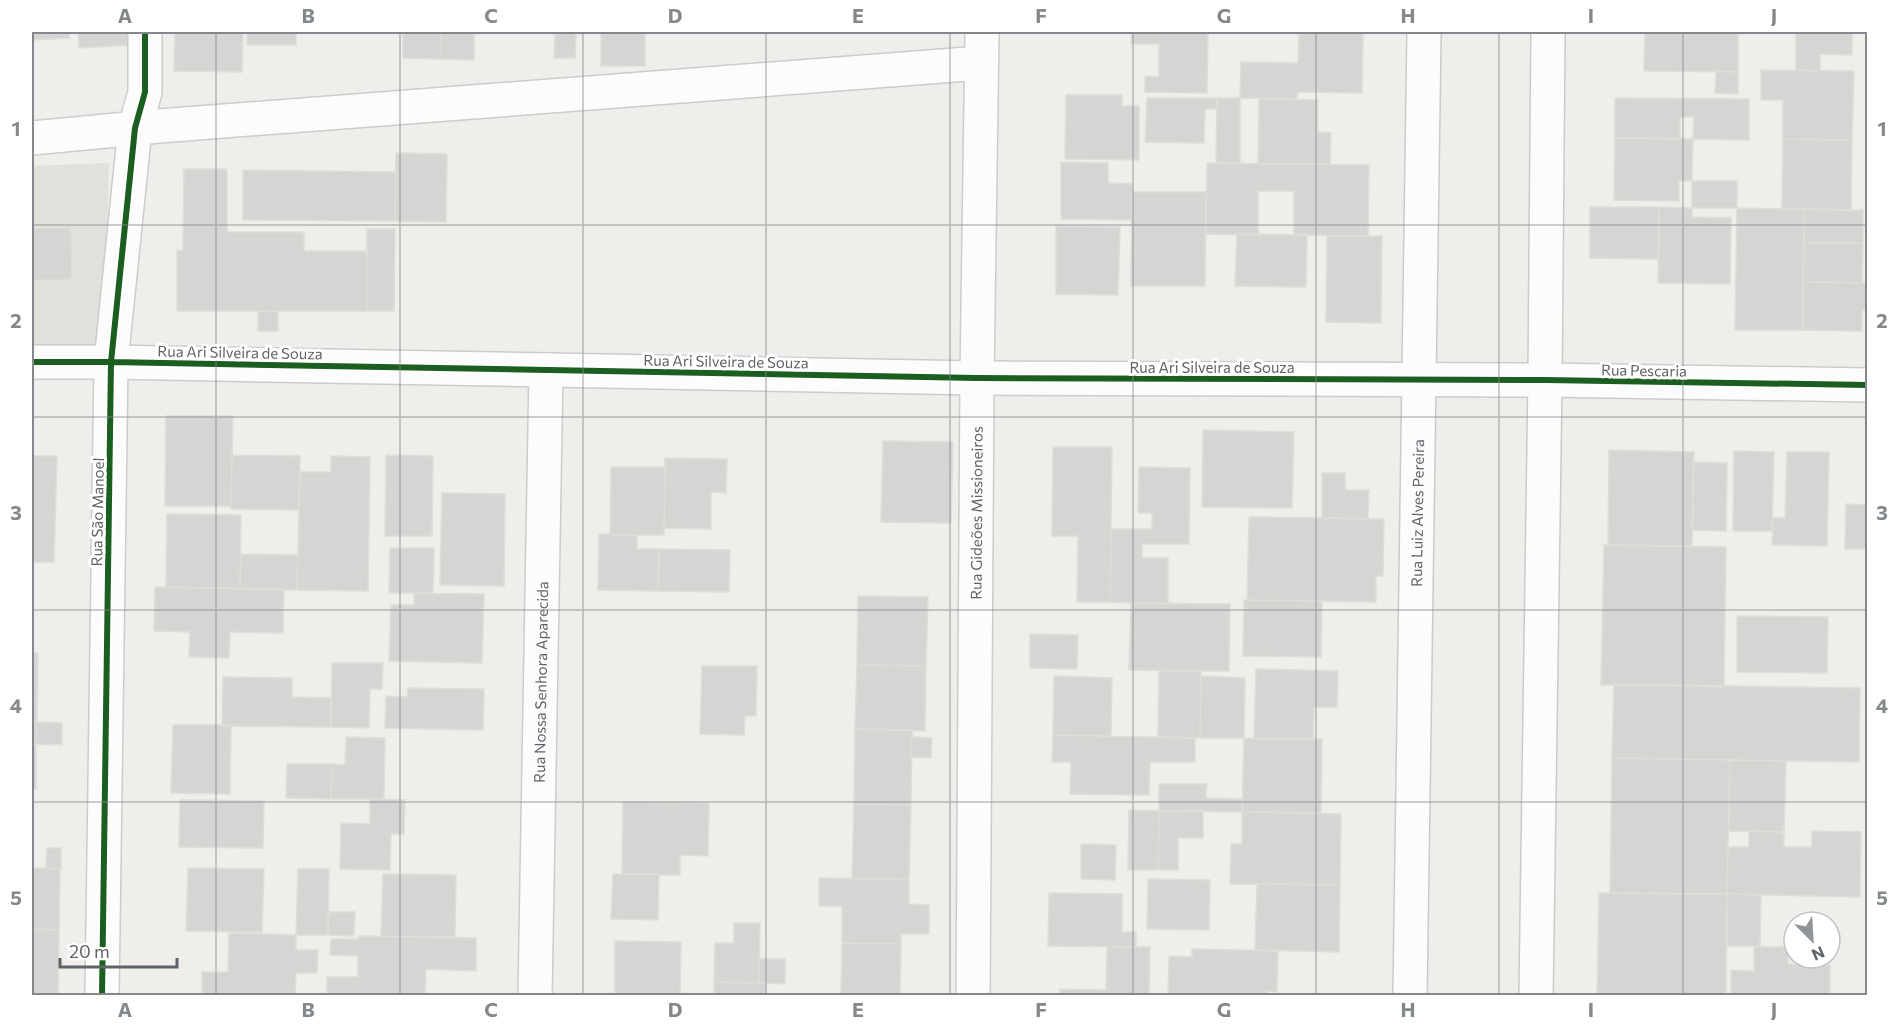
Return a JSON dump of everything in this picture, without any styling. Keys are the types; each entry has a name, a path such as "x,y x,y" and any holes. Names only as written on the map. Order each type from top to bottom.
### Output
{"street":[{"name":"Rua São Manoel","path":"102,996 111,362 135,128 145,92 145,32"},
{"name":"Rua Luiz Alves Pereira","path":"1410,996 1424,32"},
{"path":"1536,996 1548,32"},
{"path":"32,138 982,47"},
{"name":"Rua Gideões Missioneiros","path":"973,996 977,378 982,47"},
{"name":"Rua Ari Silveira de Souza","path":"32,362 977,378 1420,380"},
{"name":"Rua Nossa Senhora Aparecida","path":"535,996 546,370"},
{"name":"Rua Pescaria","path":"1420,380 1868,385"}],"shaded area":[{"path":"109,163 104,349 32,349 32,166"}],"building":[{"path":"32,32 69,32 69,38 32,40"},
{"path":"78,32 127,32 128,45 79,48"},
{"path":"175,32 243,32 242,72 174,71"},
{"path":"247,32 296,32 296,45 247,45"},
{"path":"403,32 441,32 441,59 403,58"},
{"path":"441,32 474,32 474,60 441,59"},
{"path":"555,32 576,32 575,58 554,58"},
{"path":"601,32 645,32 645,66 601,66"},
{"path":"1132,32 1208,32 1207,93 1145,92 1145,76 1159,77 1159,44 1131,44"},
{"path":"1299,32 1363,32 1362,93 1298,92 1297,99 1240,98 1241,62 1298,63"},
{"path":"1645,32 1738,32 1738,72 1644,71"},
{"path":"1796,32 1852,32 1852,55 1820,54 1820,71 1796,70"},
{"path":"1761,70 1854,71 1852,140 1783,139 1783,100 1761,100"},
{"path":"1716,71 1738,72 1738,94 1715,93"},
{"path":"1066,95 1122,95 1122,106 1139,106 1139,160 1065,159"},
{"path":"1147,98 1217,98 1216,109 1205,109 1204,143 1145,142"},
{"path":"1217,98 1240,98 1240,164 1216,163"},
{"path":"1615,98 1749,99 1749,140 1693,139 1694,117 1680,117 1680,139 1615,138"},
{"path":"1259,99 1318,100 1318,132 1331,133 1330,164 1258,164"},
{"path":"1615,138 1693,139 1692,181 1679,181 1679,201 1614,200"},
{"path":"1783,139 1852,140 1851,210 1782,209"},
{"path":"396,153 447,154 446,222 395,221"},
{"path":"1061,162 1108,163 1108,183 1133,184 1132,220 1061,219"},
{"path":"1207,163 1369,165 1368,236 1294,235 1294,191 1258,191 1258,235 1206,234"},
{"path":"184,169 227,169 227,232 304,232 304,251 367,251 367,311 177,311 177,250 183,251"},
{"path":"243,170 396,172 395,221 243,220"},
{"path":"1692,181 1737,181 1737,208 1692,208"},
{"path":"1132,192 1206,192 1205,286 1131,286"},
{"path":"1590,207 1659,207 1658,259 1590,258"},
{"path":"1659,207 1692,208 1692,217 1731,218 1730,284 1658,283"},
{"path":"1737,208 1804,209 1803,330 1735,330"},
{"path":"1804,209 1863,210 1863,243 1804,243"},
{"path":"1056,226 1120,227 1118,295 1056,294"},
{"path":"32,228 71,228 72,280 32,280"},
{"path":"367,229 395,229 394,311 367,311"},
{"path":"1237,234 1307,235 1306,287 1235,286"},
{"path":"1327,236 1382,236 1381,323 1326,322"},
{"path":"1804,243 1863,243 1862,283 1803,282"},
{"path":"1803,282 1868,283 1868,310 1862,310 1862,331 1803,330"},
{"path":"258,311 278,311 278,331 258,331"},
{"path":"166,416 233,416 231,506 165,506"},
{"path":"1203,430 1294,432 1292,508 1202,507"},
{"path":"883,441 953,442 951,523 881,522"},
{"path":"1053,447 1112,447 1110,602 1077,602 1078,536 1052,536"},
{"path":"1609,450 1694,452 1692,546 1608,545"},
{"path":"1734,451 1774,452 1772,531 1733,531"},
{"path":"1787,452 1829,452 1827,546 1772,545 1773,518 1785,518"},
{"path":"232,455 300,456 299,510 231,509"},
{"path":"386,455 433,456 432,536 385,536"},
{"path":"32,456 57,456 54,562 32,562"},
{"path":"331,456 370,457 368,591 297,590 300,472 331,472"},
{"path":"665,458 727,459 726,493 711,492 711,529 664,528"},
{"path":"1694,462 1727,463 1726,531 1692,530"},
{"path":"611,467 665,467 664,535 610,535"},
{"path":"1139,467 1190,468 1189,544 1142,544 1142,558 1168,558 1168,604 1110,602 1111,529 1152,529 1152,513 1138,513"},
{"path":"1322,473 1345,473 1345,490 1369,490 1368,519 1322,518"},
{"path":"442,493 505,494 504,586 440,585"},
{"path":"1846,504 1868,505 1868,549 1845,549"},
{"path":"167,514 241,515 240,589 166,587"},
{"path":"1249,517 1384,519 1383,576 1376,576 1376,602 1247,600"},
{"path":"599,534 637,535 637,549 659,549 658,591 598,590"},
{"path":"1604,545 1726,547 1724,687 1601,685"},
{"path":"390,548 434,548 433,593 389,593"},
{"path":"659,549 730,550 729,592 658,591"},
{"path":"241,554 298,555 297,590 240,589"},
{"path":"155,587 284,589 283,633 230,632 229,658 189,657 190,632 154,631"},
{"path":"414,593 484,594 482,663 389,661 391,605 414,605"},
{"path":"858,596 928,597 926,666 857,665"},
{"path":"1244,600 1322,601 1321,657 1243,656"},
{"path":"1131,603 1230,604 1229,671 1129,670"},
{"path":"1737,616 1828,617 1827,673 1737,672"},
{"path":"1030,634 1078,635 1077,669 1030,668"},
{"path":"32,653 38,653 37,722 32,722"},
{"path":"332,663 383,663 382,689 370,689 369,728 331,727"},
{"path":"857,665 926,666 925,731 855,729"},
{"path":"702,666 757,666 756,716 745,716 744,735 700,734"},
{"path":"1256,669 1338,671 1337,707 1314,707 1313,739 1254,739"},
{"path":"1159,671 1201,671 1200,738 1158,737"},
{"path":"1054,676 1112,678 1111,736 1053,735"},
{"path":"1201,676 1245,678 1244,738 1200,738"},
{"path":"223,677 292,678 292,697 331,698 331,727 222,726"},
{"path":"1614,684 1860,688 1859,762 1612,758"},
{"path":"408,688 484,689 483,730 385,728 386,696 407,697"},
{"path":"32,722 37,722 36,744 32,744"},
{"path":"37,722 62,723 62,745 36,744"},
{"path":"173,725 231,725 230,794 171,793"},
{"path":"855,729 912,730 911,805 854,804"},
{"path":"1053,735 1195,738 1195,762 1150,762 1149,795 1070,794 1071,762 1052,762"},
{"path":"346,737 385,738 384,799 331,799 332,764 345,765"},
{"path":"912,737 932,738 931,758 911,757"},
{"path":"1244,738 1322,739 1321,813 1242,812"},
{"path":"32,744 36,744 36,789 32,789"},
{"path":"1612,758 1730,760 1727,894 1610,893"},
{"path":"1730,760 1786,761 1784,832 1729,831"},
{"path":"287,764 332,764 331,799 286,798"},
{"path":"1159,784 1207,784 1206,798 1243,799 1242,812 1159,811"},
{"path":"370,799 405,800 404,834 391,834 390,870 340,869 341,823 370,824"},
{"path":"180,800 264,801 263,848 179,847"},
{"path":"623,802 709,803 708,856 680,855 680,875 622,874"},
{"path":"854,804 911,805 909,879 852,879"},
{"path":"1129,810 1159,811 1158,870 1128,870"},
{"path":"1159,811 1203,811 1203,838 1178,838 1178,870 1158,870"},
{"path":"1242,812 1341,814 1340,885 1230,884 1231,844 1242,844"},
{"path":"1749,831 1784,832 1784,847 1812,847 1812,831 1861,832 1860,897 1727,894 1728,847 1749,847"},
{"path":"1081,844 1116,845 1115,880 1081,879"},
{"path":"47,848 61,848 61,869 46,868"},
{"path":"32,868 60,869 59,930 32,929"},
{"path":"188,868 264,869 262,932 186,931"},
{"path":"298,869 329,869 328,935 296,935"},
{"path":"383,874 456,875 455,937 381,936"},
{"path":"613,874 659,874 658,920 611,919"},
{"path":"819,878 909,879 909,904 929,905 929,934 901,934 901,944 842,943 842,906 819,906"},
{"path":"1148,879 1210,880 1209,930 1147,929"},
{"path":"1257,884 1340,885 1339,952 1255,950"},
{"path":"1049,893 1122,894 1122,932 1136,932 1136,947 1048,946"},
{"path":"1599,893 1727,894 1726,996 1597,996"},
{"path":"1727,894 1761,895 1760,946 1727,946"},
{"path":"328,912 355,912 354,936 328,935"},
{"path":"734,923 760,923 759,983 714,982 715,943 734,943"},
{"path":"32,929 59,930 58,996 32,996"},
{"path":"229,933 296,935 296,950 318,950 317,973 296,973 295,996 202,996 202,972 228,972"},
{"path":"359,936 476,938 476,971 426,969 425,996 327,996 327,977 358,977 358,956 330,955 331,939 359,939"},
{"path":"615,941 681,942 680,996 615,996"},
{"path":"842,943 901,944 900,996 841,996"},
{"path":"1107,947 1150,947 1149,996 1060,996 1060,989 1106,990"},
{"path":"1754,947 1782,947 1782,970 1830,970 1830,996 1731,996 1731,970 1754,971"},
{"path":"1192,949 1278,951 1277,992 1267,991 1267,996 1168,996 1169,956 1192,957"},
{"path":"759,959 785,959 785,984 759,983"},
{"path":"714,982 766,983 766,996 714,996"}],"cycle path":[{"path":"102,996 111,362 135,128 145,92 145,32"},
{"path":"32,362 977,378 1545,380 1868,385"}]}
